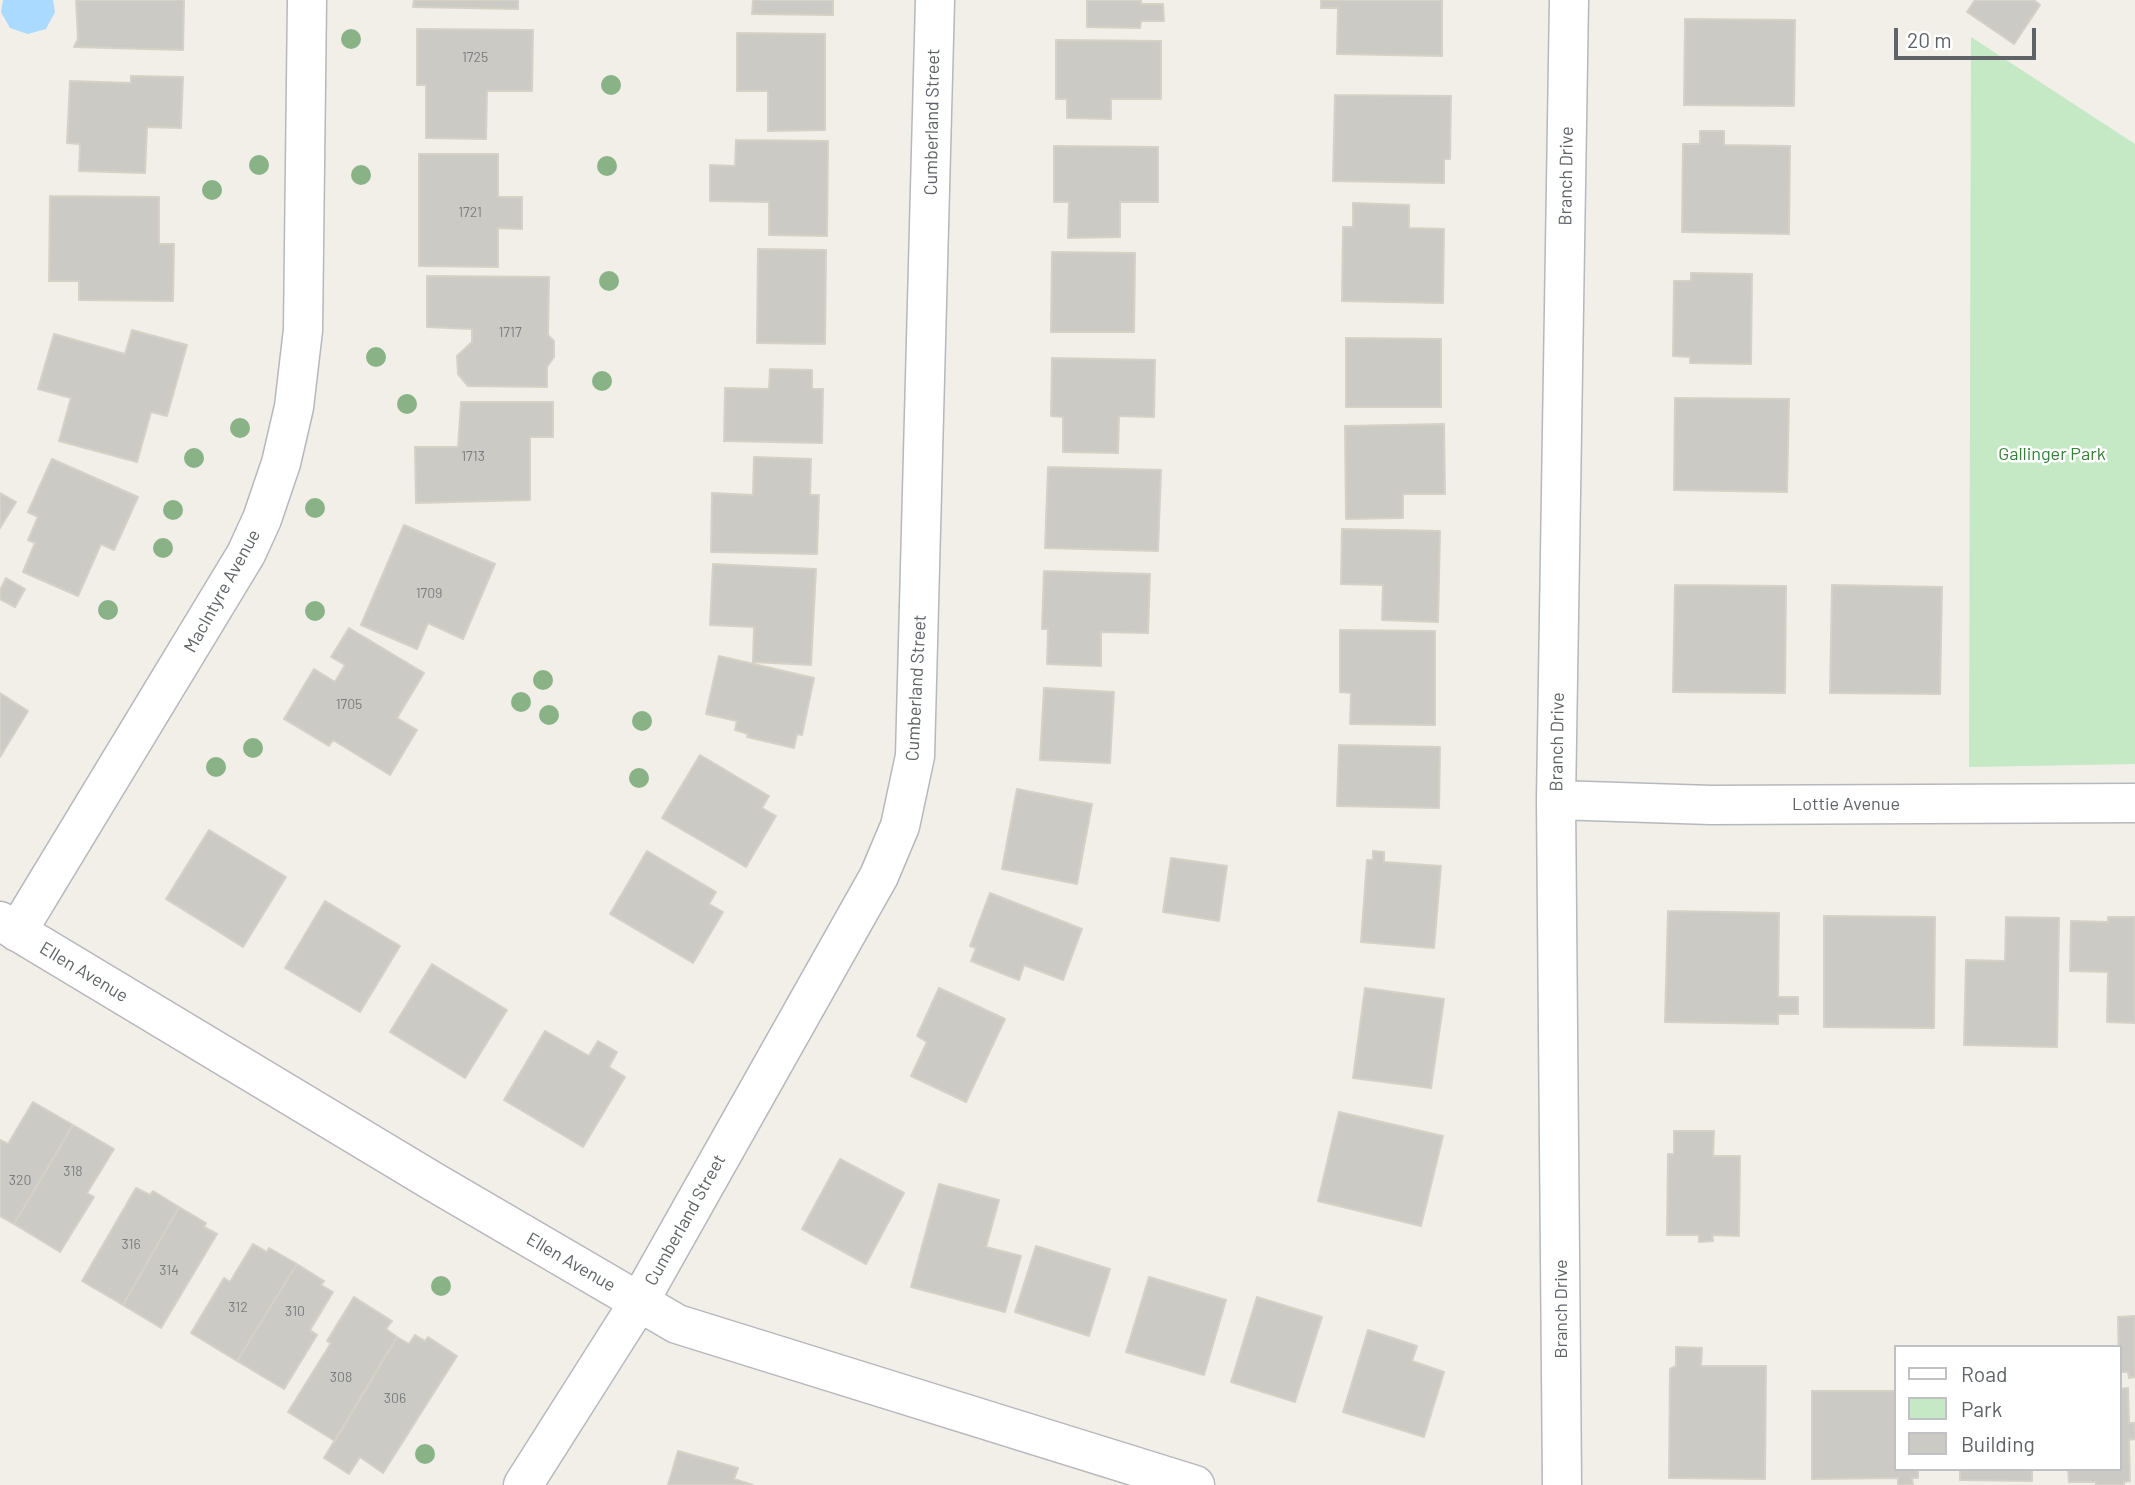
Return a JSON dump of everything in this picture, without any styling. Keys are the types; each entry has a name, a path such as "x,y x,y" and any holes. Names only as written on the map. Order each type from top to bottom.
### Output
{"street":[{"name":"MacIntyre Avenue","path":"8,927 246,554 262,519 281,463 294,407 303,330 307,0"},
{"name":"Cumberland Street","path":"523,1485 639,1302 879,876 900,826 915,756 935,0"},
{"name":"Branch Drive","path":"1562,1485 1556,800 1569,0"},
{"name":"Lottie Avenue","path":"1556,800 1711,804 2135,803"},
{"name":"Ellen Avenue","path":"8,927 677,1324 1195,1485"}],"green space":[{"name":"Gallinger Park","path":"1971,37 2135,144 2135,764 1969,767"}],"water":[{"path":"3,0 53,0 55,12 46,29 28,34 10,28 1,12"}],"building":[{"path":"76,0 184,0 183,50 74,47 78,39"},
{"path":"414,0 518,0 518,9 413,7"},
{"path":"753,0 833,0 833,15 752,14"},
{"path":"1087,0 1141,0 1141,4 1163,4 1164,21 1141,21 1140,28 1087,27"},
{"path":"1321,0 1442,0 1442,56 1337,54 1338,8 1321,8"},
{"path":"1975,0 2034,0 2040,5 2014,44 1967,12"},
{"path":"1685,19 1795,20 1794,106 1684,105"},
{"path":"417,29 533,30 532,91 487,91 486,139 426,138 426,85 417,85"},
{"path":"737,33 825,34 825,130 768,131 768,91 737,91"},
{"path":"1056,40 1161,41 1161,99 1111,99 1111,119 1067,118 1067,99 1056,99"},
{"path":"131,76 183,77 181,128 147,127 145,173 79,171 80,144 67,143 70,81 131,83"},
{"path":"1335,95 1451,96 1450,159 1444,159 1444,183 1333,181"},
{"path":"1700,131 1724,131 1724,145 1790,146 1789,234 1682,232 1683,144 1700,144"},
{"path":"736,140 828,141 827,236 769,235 769,202 710,201 710,165 735,166"},
{"path":"1054,146 1158,147 1158,202 1120,202 1120,237 1068,238 1069,202 1054,202"},
{"path":"419,154 498,154 498,197 522,197 522,229 498,228 498,267 419,266"},
{"path":"50,196 159,197 159,244 174,244 173,301 79,300 79,281 49,281"},
{"path":"1353,203 1409,205 1409,228 1444,229 1443,303 1342,301 1343,227 1353,227"},
{"path":"758,249 826,250 825,344 757,343"},
{"path":"1052,252 1135,253 1134,332 1051,332"},
{"path":"1691,273 1752,274 1751,364 1690,363 1690,357 1673,356 1674,281 1691,281"},
{"path":"427,276 549,277 548,335 554,341 554,357 547,367 547,387 468,386 458,374 457,356 472,342 472,329 427,327"},
{"path":"132,330 187,345 167,416 151,412 137,462 59,441 71,398 38,389 54,334 125,354"},
{"path":"1346,338 1441,339 1441,407 1346,407"},
{"path":"1052,358 1155,360 1154,417 1119,416 1118,453 1063,452 1063,417 1051,416"},
{"path":"770,369 812,370 812,389 823,389 822,443 724,441 725,388 769,389"},
{"path":"1675,398 1789,399 1787,492 1674,490"},
{"path":"461,402 553,402 553,437 530,437 530,500 416,503 415,447 458,447"},
{"path":"1444,424 1445,494 1403,494 1403,518 1346,519 1345,426"},
{"path":"754,457 811,459 810,495 819,495 817,554 711,552 712,493 753,495"},
{"path":"52,459 138,497 114,550 101,544 78,596 23,572 35,543 28,540 38,517 28,512"},
{"path":"1048,467 1161,470 1158,551 1045,548"},
{"path":"0,493 16,502 0,528"},
{"path":"404,525 495,564 463,639 428,623 417,649 361,625"},
{"path":"1342,529 1440,531 1438,622 1382,620 1383,585 1341,584"},
{"path":"713,564 816,569 811,665 753,662 754,627 710,625"},
{"path":"1044,571 1150,574 1148,633 1101,632 1101,666 1047,664 1048,629 1042,629"},
{"path":"6,578 25,589 15,607 0,599 0,590"},
{"path":"1675,585 1786,586 1785,693 1673,692"},
{"path":"1832,585 1942,587 1940,694 1830,693"},
{"path":"349,628 424,673 397,718 417,730 390,775 333,740 329,746 284,719 314,669 335,682 345,665 331,657"},
{"path":"1340,630 1435,631 1435,725 1350,724 1351,693 1340,692"},
{"path":"719,656 814,678 802,735 797,734 794,748 747,737 748,734 735,730 737,721 706,714"},
{"path":"1044,688 1114,692 1110,763 1040,760"},
{"path":"0,693 28,711 0,757"},
{"path":"1339,745 1440,747 1439,808 1337,806"},
{"path":"700,755 769,796 762,808 776,816 746,867 662,818"},
{"path":"1017,789 1092,804 1077,884 1002,869"},
{"path":"209,830 286,877 243,947 166,899"},
{"path":"647,851 716,892 709,904 723,912 693,963 610,914"},
{"path":"1373,851 1384,852 1384,862 1441,866 1434,948 1361,942 1367,860 1373,860"},
{"path":"1171,858 1227,866 1219,921 1163,912"},
{"path":"990,893 1082,929 1063,980 1024,965 1019,980 971,961 976,948 970,946"},
{"path":"325,901 400,946 360,1012 285,968"},
{"path":"1668,911 1779,913 1778,997 1798,997 1798,1014 1778,1014 1778,1024 1665,1022"},
{"path":"1824,916 1935,917 1934,1028 1824,1027"},
{"path":"2006,917 2059,918 2057,1047 1964,1045 1966,960 2005,961"},
{"path":"2108,917 2135,917 2135,1023 2107,1022 2108,972 2070,971 2071,921 2108,922"},
{"path":"432,964 507,1010 465,1078 390,1032"},
{"path":"939,988 1005,1019 966,1102 911,1076 927,1042 917,1036"},
{"path":"1365,988 1444,999 1431,1088 1353,1078"},
{"path":"545,1031 589,1056 598,1041 617,1052 609,1067 625,1077 583,1147 504,1100"},
{"path":"33,1102 73,1125 14,1224 0,1216 0,1140 8,1144"},
{"path":"1339,1112 1443,1136 1421,1226 1318,1201"},
{"path":"73,1125 114,1149 87,1193 94,1197 60,1252 14,1224"},
{"path":"1674,1131 1714,1131 1713,1156 1740,1156 1739,1236 1712,1235 1713,1241 1699,1242 1699,1235 1667,1235 1668,1154 1674,1154"},
{"path":"840,1159 904,1193 866,1264 802,1229"},
{"path":"939,1184 999,1200 986,1247 1021,1256 1005,1312 911,1287"},
{"path":"136,1188 150,1195 153,1191 179,1207 123,1305 82,1281"},
{"path":"179,1207 206,1223 204,1227 217,1234 161,1328 123,1305"},
{"path":"253,1244 267,1252 269,1248 297,1264 237,1361 191,1333 224,1278 230,1282"},
{"path":"1036,1246 1110,1269 1089,1336 1015,1312"},
{"path":"297,1264 324,1281 321,1285 333,1292 310,1330 317,1335 284,1389 237,1361"},
{"path":"1149,1277 1226,1300 1204,1375 1126,1352"},
{"path":"354,1297 392,1321 386,1329 397,1337 335,1441 288,1412 331,1343 327,1341"},
{"path":"1257,1297 1322,1317 1295,1402 1231,1382"},
{"path":"2135,1316 2135,1377 2129,1378 2128,1372 2121,1372 2118,1317"},
{"path":"1368,1330 1417,1346 1412,1361 1444,1372 1424,1437 1343,1412"},
{"path":"415,1335 425,1341 428,1337 457,1356 383,1473 360,1457 349,1474 324,1458 397,1337 409,1344"},
{"path":"1676,1347 1702,1348 1701,1366 1766,1366 1765,1479 1669,1478 1670,1369 1676,1366"},
{"path":"2128,1388 2129,1423 2135,1423 2135,1439 2129,1440 2130,1481 2124,1482 2124,1485 2069,1482 2068,1471 2121,1471 2121,1389"},
{"path":"1812,1391 1894,1391 1894,1471 1918,1471 1918,1478 1912,1478 1913,1485 1898,1485 1898,1478 1812,1479"},
{"path":"678,1451 738,1468 734,1479 753,1485 668,1485"},
{"path":"1960,1471 2032,1471 2032,1481 1960,1480"}]}
